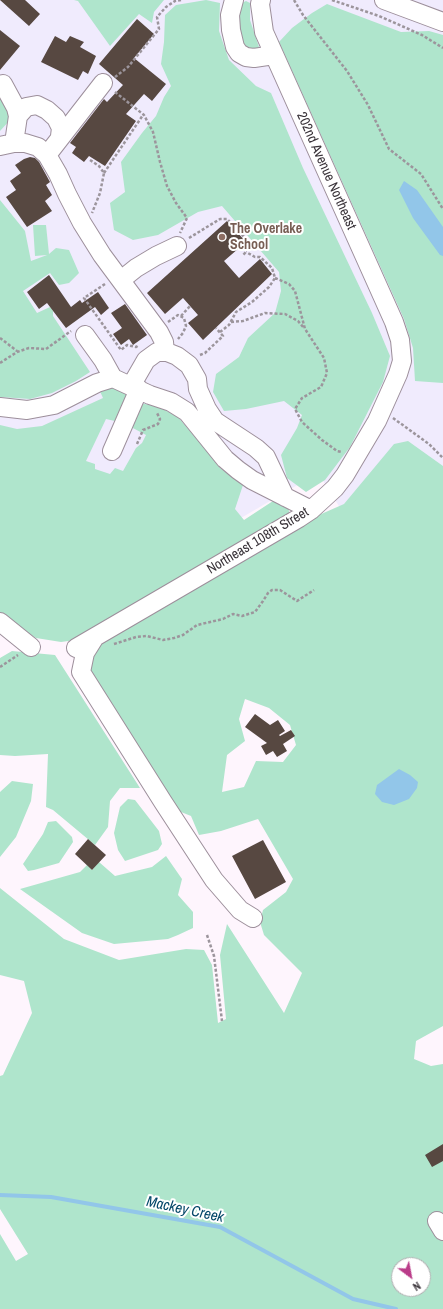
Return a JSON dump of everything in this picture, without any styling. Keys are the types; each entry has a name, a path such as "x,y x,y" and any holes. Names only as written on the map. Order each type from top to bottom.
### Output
{"street":[{"path":"234,0 230,14 231,30 235,47 239,53 246,57 254,58 274,55"},
{"name":"202nd Avenue Northeast","path":"261,0 260,4 264,32 394,322 400,340"},
{"path":"384,0 443,22"},
{"path":"3,84 16,108 18,116"},
{"path":"46,155 104,84"},
{"path":"60,136 61,128 56,118 47,110 37,105 31,106 26,107 18,116 7,145 25,143 38,147 46,155 58,174 82,223 102,255 163,343 189,365 197,379 198,389 206,410 215,421 256,448 266,457 285,497"},
{"path":"119,278 156,256 177,246"},
{"path":"83,330 113,378 143,395 171,402 187,412 225,459 252,480 311,510"},
{"name":"Northeast 108th Street","path":"88,642 299,518 311,510 335,488 345,475 377,421 398,374 402,361 400,340"},
{"path":"145,354 157,352 163,343"},
{"path":"145,354 177,366 190,383 198,389"},
{"path":"112,451 124,426 143,395 145,354"},
{"path":"0,407 27,410 54,404 98,383 113,378"},
{"path":"0,622 31,647"},
{"path":"88,642 81,672 214,880 240,910 253,918"}],"path":[{"path":"177,246 178,237 187,218 176,203 167,186 153,132 144,114 104,84 128,67 159,29 157,17 166,7 175,1 181,0"},
{"path":"294,0 303,15 347,70 368,105 388,149 421,174 443,209"},
{"path":"332,0 379,16 422,35 443,48"},
{"path":"82,223 89,218 94,210 100,193 104,173 144,114"},
{"path":"90,160 99,166 104,173"},
{"path":"177,246 220,219 227,219 247,240 246,252 243,255"},
{"path":"246,252 255,257 260,257 272,268 275,278"},
{"path":"119,278 84,298 121,350 127,345 136,347 141,344 145,354"},
{"path":"220,332 230,322 236,312 252,302 269,287 275,278"},
{"path":"275,278 289,284 295,292 305,329"},
{"path":"181,316 184,318 186,326 183,333 171,347 163,343 170,320 178,315 181,316 190,306"},
{"path":"230,322 243,321 265,313 285,314 298,321 324,358 327,372 321,386 302,398 295,409 302,422 322,440 337,451 344,452"},
{"path":"0,363 17,352 30,348 46,349 83,330 99,319"},
{"path":"195,358 205,353 223,336 216,328"},
{"path":"0,338 17,352"},
{"path":"137,444 143,430 158,424 160,419 158,413 143,395"},
{"path":"392,417 429,444 443,458"},
{"path":"88,642 108,645 136,637 147,636 163,640 174,638 183,635 197,626 223,619 233,614 242,616 255,612 268,593 272,590 280,590 297,601 314,590"},
{"path":"0,667 31,647"},
{"path":"207,935 214,956 222,1021"}],"shaded area":[{"name":"The Overlake School","path":"0,0 443,0 443,590 406,612 318,473 104,598 0,562"}],"green space":[{"path":"74,0 164,0 154,12 152,23 139,14 110,46 78,1"},
{"path":"206,0 220,3 219,31 229,60 256,86 271,93 303,168 372,313 390,356 383,382 350,447 325,480 306,492 287,478 281,455 297,428 302,415 284,401 246,409 224,411 213,392 216,374 239,357 248,338 275,313 281,291 279,272 222,206 198,212 158,235 133,240 114,230 110,203 125,192 121,162 156,116 164,97 171,86 161,64 164,42 165,15 176,5"},
{"path":"246,1 250,3 250,20 260,50 245,50 237,18 240,4"},
{"path":"327,4 401,32 429,31 443,35 443,383 415,381 413,348 404,319 279,42 292,28"},
{"path":"0,96 7,100 10,120 0,131"},
{"path":"0,200 25,231 31,261 47,255 35,256 33,225 46,225 49,254 56,248 69,250 79,273 69,283 59,285 50,273 23,291 37,313 50,307 53,311 53,316 90,372 52,393 30,399 0,397"},
{"path":"108,386 131,394 119,422 106,419 86,461 95,464 95,469 110,474 115,468 123,471 136,448 142,443 146,435 131,427 140,403 159,407 178,417 220,468 243,485 235,509 244,520 273,501 288,507 290,515 83,639 61,642 36,638 2,616 0,612 0,425 17,429 42,426 103,398 98,387"},
{"path":"408,441 443,466 443,1026 416,1041 414,1059 431,1066 443,1064 443,1309 0,1309 0,1234 16,1261 28,1254 0,1209 0,1076 3,1075 32,1013 24,981 0,975 0,888 64,939 119,960 186,949 204,950 212,965 218,1023 226,1019 220,955 227,924 284,1013 302,973 264,935 260,922 263,910 286,892 293,879 258,819 221,831 199,835 191,816 176,810 90,669 95,648 148,615 247,559 319,515 344,504 394,444","holes":["245,699 269,708 290,725 296,745 283,762 256,761 244,787 222,792 227,755 245,741 239,719"]},
{"path":"12,651 55,655 140,788 120,788 110,801 108,827 95,845 53,810 46,807 48,754 15,756 0,755 0,658"},
{"path":"12,781 33,784 31,801 16,837 0,857 0,792"},
{"path":"128,799 135,800 159,831 162,844 158,850 125,861 118,850 114,833 120,807"},
{"path":"56,821 72,837 73,842 59,863 28,871 23,864 43,834 48,822"},
{"path":"166,856 182,879 178,895 193,912 193,928 168,939 114,944 82,933 20,889 80,872 87,865 92,870 99,862 115,876 152,867"}],"water":[{"path":"404,181 417,190 443,227 443,256 440,255 413,218 399,190"},
{"path":"399,769 410,775 418,782 417,788 409,799 394,805 382,802 375,794 377,785"}],"building":[{"path":"0,0 25,0 40,14 29,26"},
{"path":"137,19 154,34 134,58 166,84 152,101 144,94 126,114 136,121 105,166 89,156 84,162 72,153 76,147 70,143 104,99 107,102 123,85 99,64"},
{"path":"0,30 20,46 0,70"},
{"path":"55,36 66,42 70,36 84,42 80,47 96,56 88,74 83,71 78,80 41,62"},
{"path":"30,157 35,158 39,162 50,182 46,185 52,195 45,201 52,211 27,227 6,197 16,190 10,181 21,173 15,165"},
{"path":"227,221 246,242 224,261 239,278 260,259 272,274 203,340 188,323 198,315 183,298 165,314 147,293"},
{"path":"49,275 71,307 80,300 82,303 98,292 109,308 101,315 95,307 66,328 47,303 39,309 27,292"},
{"path":"125,304 147,335 133,345 129,339 121,345 113,334 122,328 111,313"},
{"path":"255,714 270,725 278,720 285,731 279,735 280,736 291,730 295,736 283,744 287,751 277,757 273,751 266,755 261,746 267,743 245,727"},
{"path":"88,839 106,855 92,870 75,854"},
{"path":"263,840 286,882 255,899 232,856"},
{"path":"443,1144 443,1161 432,1167 425,1155"}],"waterway":[{"name":"Mackey Creek","path":"0,1195 51,1197 220,1227 353,1299 396,1309"}],"place":[{"name":"The Overlake School","path":"222,237"}]}
